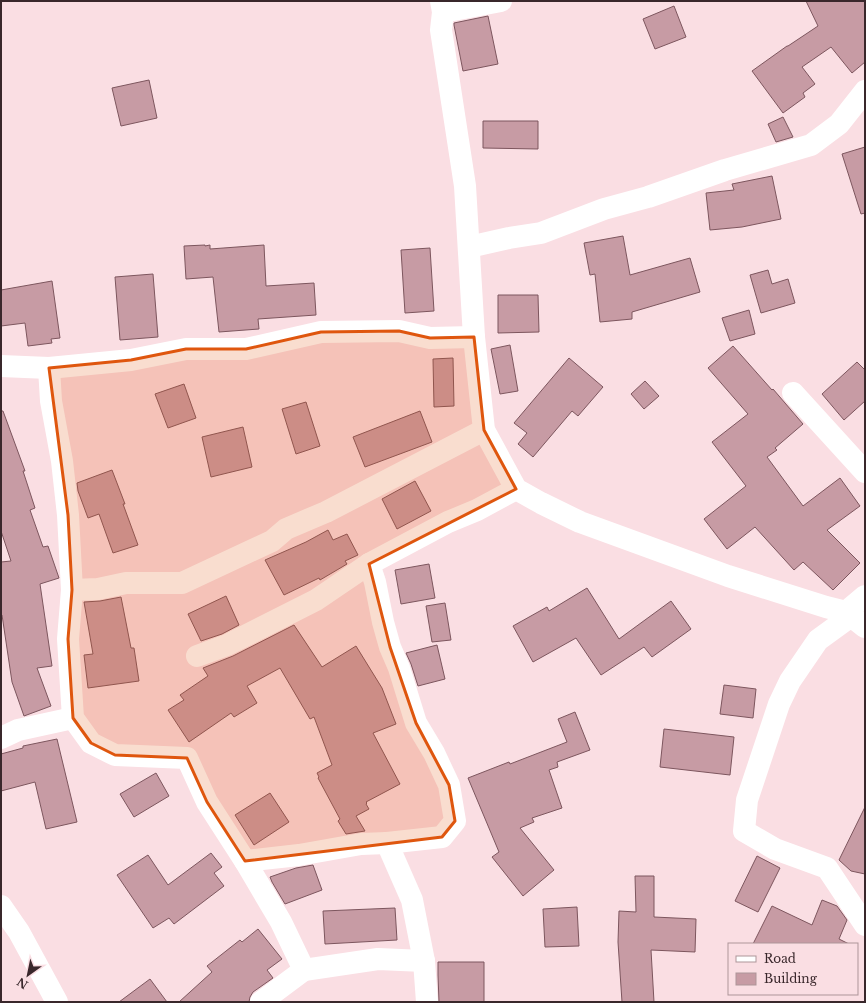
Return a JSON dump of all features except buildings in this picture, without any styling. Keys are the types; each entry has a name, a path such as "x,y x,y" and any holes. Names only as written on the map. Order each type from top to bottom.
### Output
{"street":[{"path":"501,1 442,6 441,30 465,186 474,338 484,430 516,489 541,504 580,522 728,576 826,607 854,618"},
{"path":"469,247 541,233 604,208 648,197 725,170 811,145 839,124 865,91"},
{"path":"1,366 49,368 132,360 186,349 246,349 321,332 399,331 430,338 474,338"},
{"path":"49,368 51,401 62,461 68,515 72,590 68,639 73,718 91,743 115,755 187,758 207,802 245,861 281,922 304,970"},
{"path":"793,393 865,472"},
{"path":"72,590 98,589 126,583 182,583 272,541 286,529 326,512 484,430"},
{"path":"197,656 226,646 316,600 370,564 448,522 477,510 516,489"},
{"path":"245,861 299,855 362,844 442,837 456,821 449,785 434,753 416,723 399,668 390,647 370,564"},
{"path":"865,596 854,618 818,640 790,681 779,704 747,800 744,831 775,849 827,868 865,925"},
{"path":"1,738 18,730 73,718"},
{"path":"387,843 412,900 424,961 427,1002"},
{"path":"1,906 19,932 57,1002"},
{"path":"261,1002 304,970 378,958 424,961"}],"highlighted area":[{"path":"399,331 430,338 474,337 484,430 516,489 369,564 390,647 416,723 449,785 455,821 442,837 245,861 207,802 187,758 115,755 91,743 73,718 68,639 72,590 68,515 49,368 131,360 186,349 246,349 321,332"}]}
